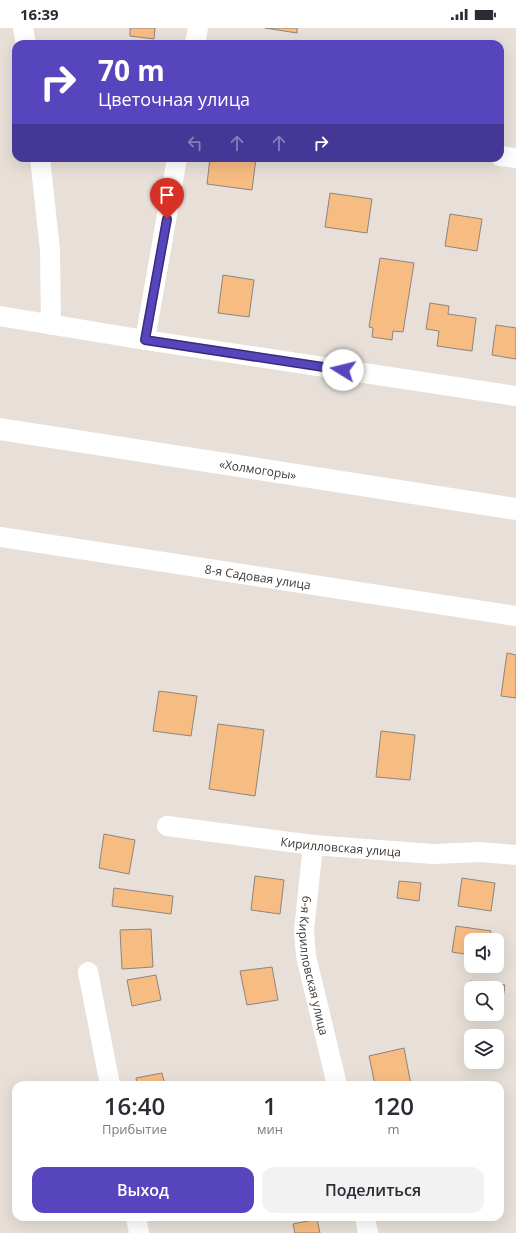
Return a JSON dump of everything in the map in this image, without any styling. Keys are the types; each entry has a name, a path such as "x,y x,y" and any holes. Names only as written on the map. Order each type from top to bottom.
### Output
{"highway":[{"name":"«Холмогоры»","path":"0,429 516,509"}],"street":[{"path":"24,28 26,40"},
{"path":"196,40 198,28"},
{"path":"504,156 516,158"},
{"path":"40,162 50,250 51,324"},
{"path":"145,340 176,162"},
{"path":"0,316 145,340 516,396"},
{"name":"8-я Садовая улица","path":"0,537 516,616"},
{"name":"Кирилловская улица","path":"167,826 313,845 433,854 480,852 516,855"},
{"name":"6-я Кирилловская улица","path":"313,845 304,930 306,956 336,1081"},
{"path":"88,972 109,1081"},
{"path":"137,1221 139,1233"},
{"path":"366,1221 368,1233"}],"building":[{"path":"130,28 155,28 154,39 130,36"},
{"path":"265,28 297,28 297,33"},
{"path":"210,162 256,162 252,190 207,184"},
{"path":"330,193 372,199 367,233 325,227"},
{"path":"450,214 482,219 477,251 445,246"},
{"path":"380,258 414,263 403,332 393,331 392,340 372,337 373,328 369,327"},
{"path":"223,275 254,280 249,317 218,313"},
{"path":"430,303 449,306 448,314 476,318 472,351 437,346 439,331 426,329"},
{"path":"496,325 516,328 516,359 492,355"},
{"path":"507,653 516,655 516,698 501,696"},
{"path":"159,691 197,696 191,736 153,731"},
{"path":"218,724 264,730 255,796 209,789"},
{"path":"381,731 415,735 410,780 376,777"},
{"path":"104,834 135,840 129,874 99,868"},
{"path":"255,876 284,880 280,914 251,910"},
{"path":"462,878 495,883 491,911 458,906"},
{"path":"399,881 421,883 419,901 397,898"},
{"path":"114,888 173,896 171,914 112,906"},
{"path":"456,926 491,931 491,933 464,933 464,954 452,952"},
{"path":"151,929 153,967 122,969 120,930"},
{"path":"272,967 278,1000 247,1005 240,971"},
{"path":"156,975 161,1000 132,1006 127,980"},
{"path":"404,1048 410,1081 374,1081 369,1056"},
{"path":"162,1073 164,1081 136,1081 136,1078"},
{"path":"307,1221 317,1221 320,1233 295,1233 293,1224"}],"route":[{"path":"167,219 145,340 343,370"}]}
